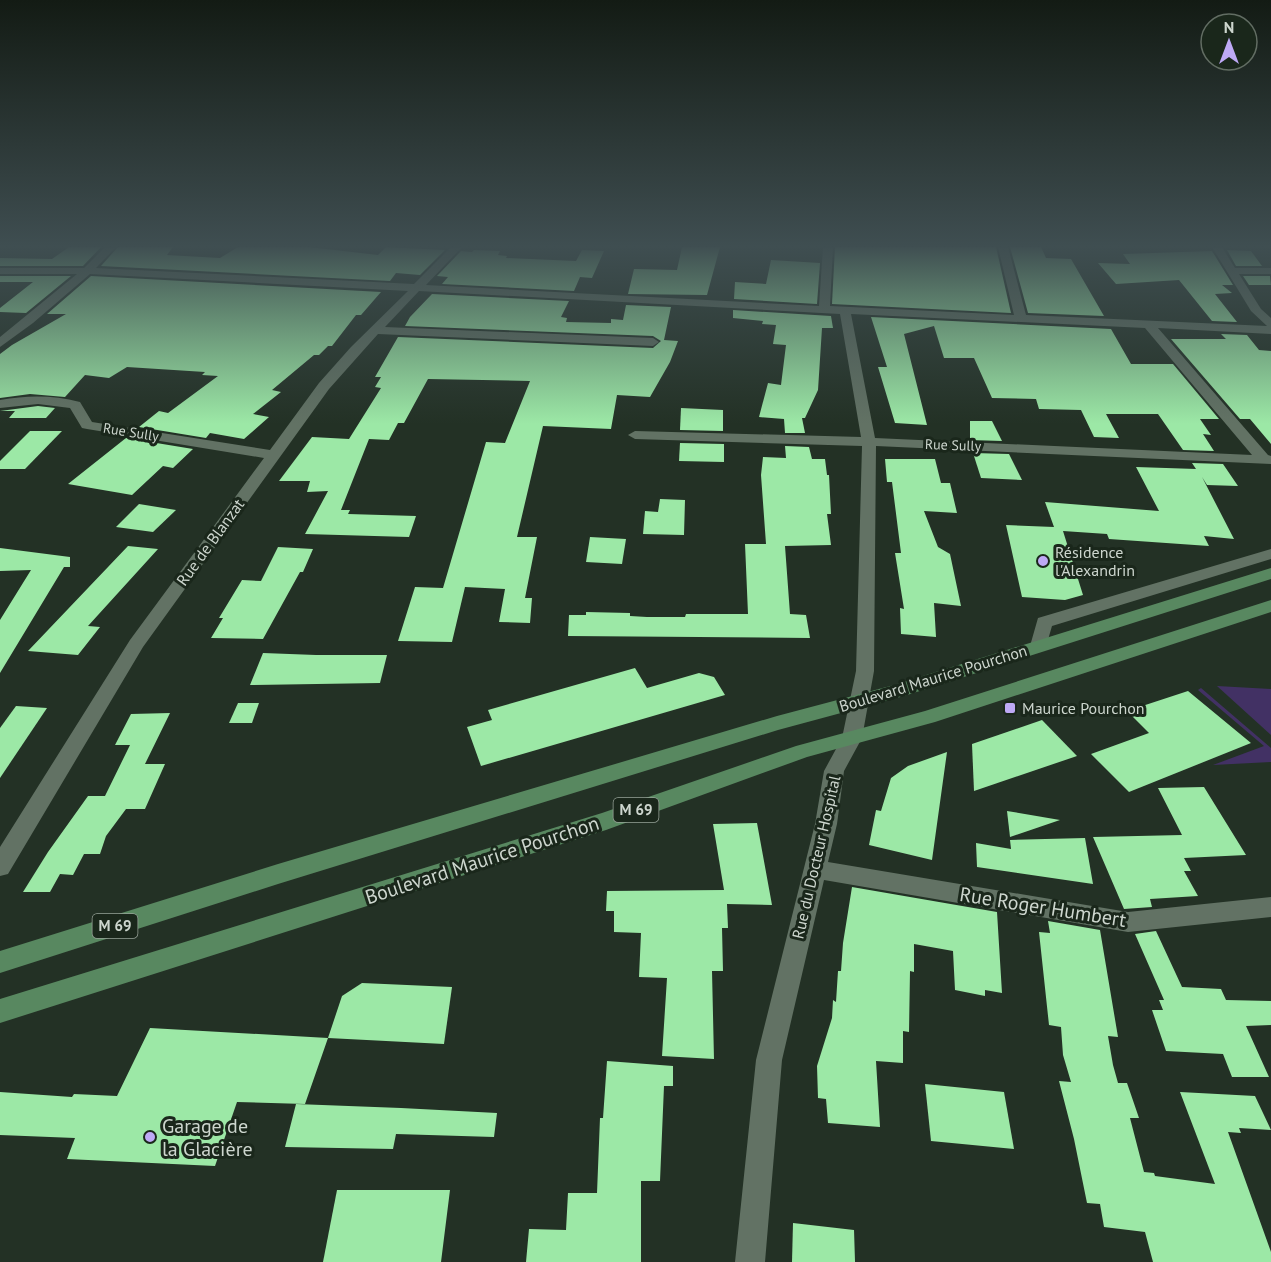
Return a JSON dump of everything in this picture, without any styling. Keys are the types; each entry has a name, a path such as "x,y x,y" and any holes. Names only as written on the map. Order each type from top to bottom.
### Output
{"main road":[{"name":"Boulevard Maurice Pourchon","path":"0,962 278,874 777,723 897,691 1271,573"},
{"name":"Boulevard Maurice Pourchon","path":"0,1011 606,821 803,751 928,717 1271,606"}],"street":[{"path":"0,343 46,306"},
{"name":"Rue de Blanzat","path":"0,867 136,644 324,386 399,306"},
{"path":"744,306 1271,330"},
{"path":"824,306 824,310"},
{"path":"1018,306 1021,319"},
{"path":"1255,306 1271,324"},
{"name":"Rue du Docteur Hospital","path":"750,1262 769,1060 815,869 834,771 852,738 865,671 869,442 844,311"},
{"path":"1149,325 1267,459"},
{"path":"375,330 653,342"},
{"name":"Rue Sully","path":"0,404 60,400 75,405 87,425 274,455"},
{"name":"Rue Sully","path":"634,435 869,442 1267,459"},
{"name":"Boulevard Maurice Pourchon","path":"1039,646 1044,622 1271,554"},
{"name":"Rue Roger Humbert","path":"815,869 1128,922 1165,921 1271,906"}],"shaded area":[{"path":"1217,686 1271,689 1271,735"},
{"path":"1201,688 1271,748 1271,762 1213,765 1264,746 1198,690"}],"building":[{"path":"3,306 35,306 26,313 0,312"},
{"path":"56,306 369,306 361,315 356,315 332,346 328,346 319,355 314,355 272,390 281,392 253,414 269,417 244,439 210,433 206,438 139,427 159,411 168,413 218,376 202,375 205,372 127,367 109,378 85,375 65,397 30,394 0,398 0,354 66,314 47,314"},
{"path":"421,306 567,306 561,317 567,318 566,322 611,323 611,319 623,320 626,306 671,307 664,340 678,341 670,362 650,397 617,395 611,429 543,426 517,537 537,537 525,598 532,598 530,623 499,622 505,589 465,587 452,642 398,641 415,587 443,588 486,442 505,443 530,381 428,379 404,423 398,423 389,440 369,439 341,510 350,510 348,514 416,516 409,537 305,534 328,491 307,492 310,481 279,481 312,437 349,439 381,388 375,387 381,377 375,377 398,337 653,348 661,341 653,336 405,326"},
{"path":"870,306 1009,306 1011,313"},
{"path":"1026,306 1098,306 1104,316 1028,313"},
{"path":"1200,306 1224,306 1237,322 1212,321"},
{"path":"733,310 831,316 833,328 822,328 818,390 805,418 802,418 805,433 785,433 784,419 759,417 768,383 781,385 786,345 773,344 776,325 762,324 763,321 733,318"},
{"path":"871,317 1111,329 1131,364 1173,364 1219,419 1200,419 1211,435 1203,434 1214,451 1183,450 1158,414 1106,414 1119,438 1094,437 1081,410 1039,409 1036,399 992,398 974,358 944,358 934,326 904,334 927,425 895,423 878,367 887,367"},
{"path":"1221,334 1247,335 1259,350 1271,351 1271,444 1250,419 1240,419 1171,339 1226,339"},
{"path":"38,406 55,408 46,418 9,418 15,411 0,411"},
{"path":"681,408 723,410 723,431 680,430"},
{"path":"970,421 992,421 1002,441 970,440"},
{"path":"30,431 62,431 25,469 0,469 0,461"},
{"path":"126,438 193,449 173,468 163,466 132,495 68,484"},
{"path":"680,443 724,444 724,462 679,461"},
{"path":"785,446 809,447 812,459 825,459 827,475 829,475 831,514 827,514 831,545 785,546 790,614 806,615 810,638 568,636 569,615 586,615 586,612 630,613 630,616 647,617 685,617 686,614 748,614 745,544 766,544 761,475 763,457 786,458"},
{"path":"973,453 1009,454 1022,480 981,478"},
{"path":"885,459 935,459 941,483 950,483 957,513 924,511 938,547 950,554 961,606 934,603 936,637 901,634 900,608 904,609 895,553 901,553 892,482 887,482"},
{"path":"1192,463 1223,464 1238,486 1207,485 1202,477 1234,539 1204,536 1209,546 1109,539 1107,534 1063,531 1083,595 1065,600 1022,597 1006,525 1054,527 1045,502 1159,511 1136,467 1196,469"},
{"path":"660,499 685,500 684,535 643,534 645,511 658,512"},
{"path":"139,504 176,510 153,532 116,527"},
{"path":"590,537 626,539 622,564 586,562"},
{"path":"128,546 158,549 88,626 100,627 78,655 28,651"},
{"path":"278,547 313,549 303,572 300,572 263,639 211,638 223,618 219,618 242,580 261,581"},
{"path":"0,548 70,557 70,567 64,567 0,673 0,620 31,570 0,571"},
{"path":"263,653 387,655 380,683 250,685"},
{"path":"635,668 647,688 699,673 714,677 725,695 481,766 467,727 492,720 488,710"},
{"path":"1188,691 1251,743 1129,792 1091,754 1149,733 1127,711"},
{"path":"238,703 259,703 252,723 229,723"},
{"path":"16,706 47,708 0,778 0,728"},
{"path":"170,713 145,764 165,764 145,809 126,809 106,836 100,854 84,854 73,875 60,874 50,892 23,892 88,796 105,796 130,745 115,745 131,714"},
{"path":"1042,720 1077,756 974,791 972,744"},
{"path":"947,752 932,860 869,845 876,810 881,811 891,778 908,766"},
{"path":"1204,787 1246,855 1184,858 1191,871 1184,871 1198,896 1150,899 1152,907 1124,909 1093,837 1182,835 1158,788"},
{"path":"1007,811 1060,820 1010,837"},
{"path":"757,823 772,905 727,904 728,928 722,928 723,971 712,971 714,1059 662,1056 667,978 639,977 641,933 614,932 614,911 606,911 607,891 724,890 713,824"},
{"path":"1085,838 1093,884 977,867 976,843 1011,849 1010,840"},
{"path":"852,887 997,912 1002,993 985,990 985,996 955,990 953,951 914,944 914,972 910,971 909,1032 903,1031 903,1063 876,1061 880,1127 828,1123 826,1099 818,1098 817,1066 832,1018 833,1000 836,1002 838,971 841,971"},
{"path":"1048,921 1100,930 1118,1037 1108,1036 1113,1065 1118,1083 1127,1083 1139,1118 1130,1118 1144,1172 1154,1173 1155,1176 1215,1184 1180,1092 1255,1096 1271,1130 1239,1128 1241,1133 1228,1132 1271,1252 1271,1262 1153,1262 1145,1232 1104,1227 1100,1204 1087,1203 1059,1081 1071,1082 1063,1055 1061,1027 1049,1025 1039,932 1050,933"},
{"path":"1156,931 1182,987 1221,989 1226,1000 1271,1001 1271,1025 1246,1026 1269,1077 1232,1077 1223,1054 1166,1051 1152,1010 1163,1010 1159,1000 1164,1000 1135,934"},
{"path":"362,983 452,987 444,1044 328,1038 342,996"},
{"path":"150,1028 328,1038 305,1104 237,1102 215,1166 67,1159 75,1138 0,1135 0,1092 72,1097 74,1094 117,1096"},
{"path":"607,1061 673,1066 673,1086 664,1086 660,1181 641,1181 641,1262 526,1262 529,1229 566,1230 568,1193 597,1193 600,1118 603,1118"},
{"path":"925,1084 1004,1092 1014,1149 931,1141"},
{"path":"296,1104 497,1113 494,1137 396,1134 393,1149 285,1147"},
{"path":"337,1190 450,1190 441,1262 323,1262"},
{"path":"793,1223 854,1230 855,1262 792,1262"}],"place":[{"name":"Résidence l'Alexandrin","path":"1043,561"},
{"name":"Maurice Pourchon","path":"1010,708"},
{"name":"Garage de la Glacière","path":"150,1137"}]}
